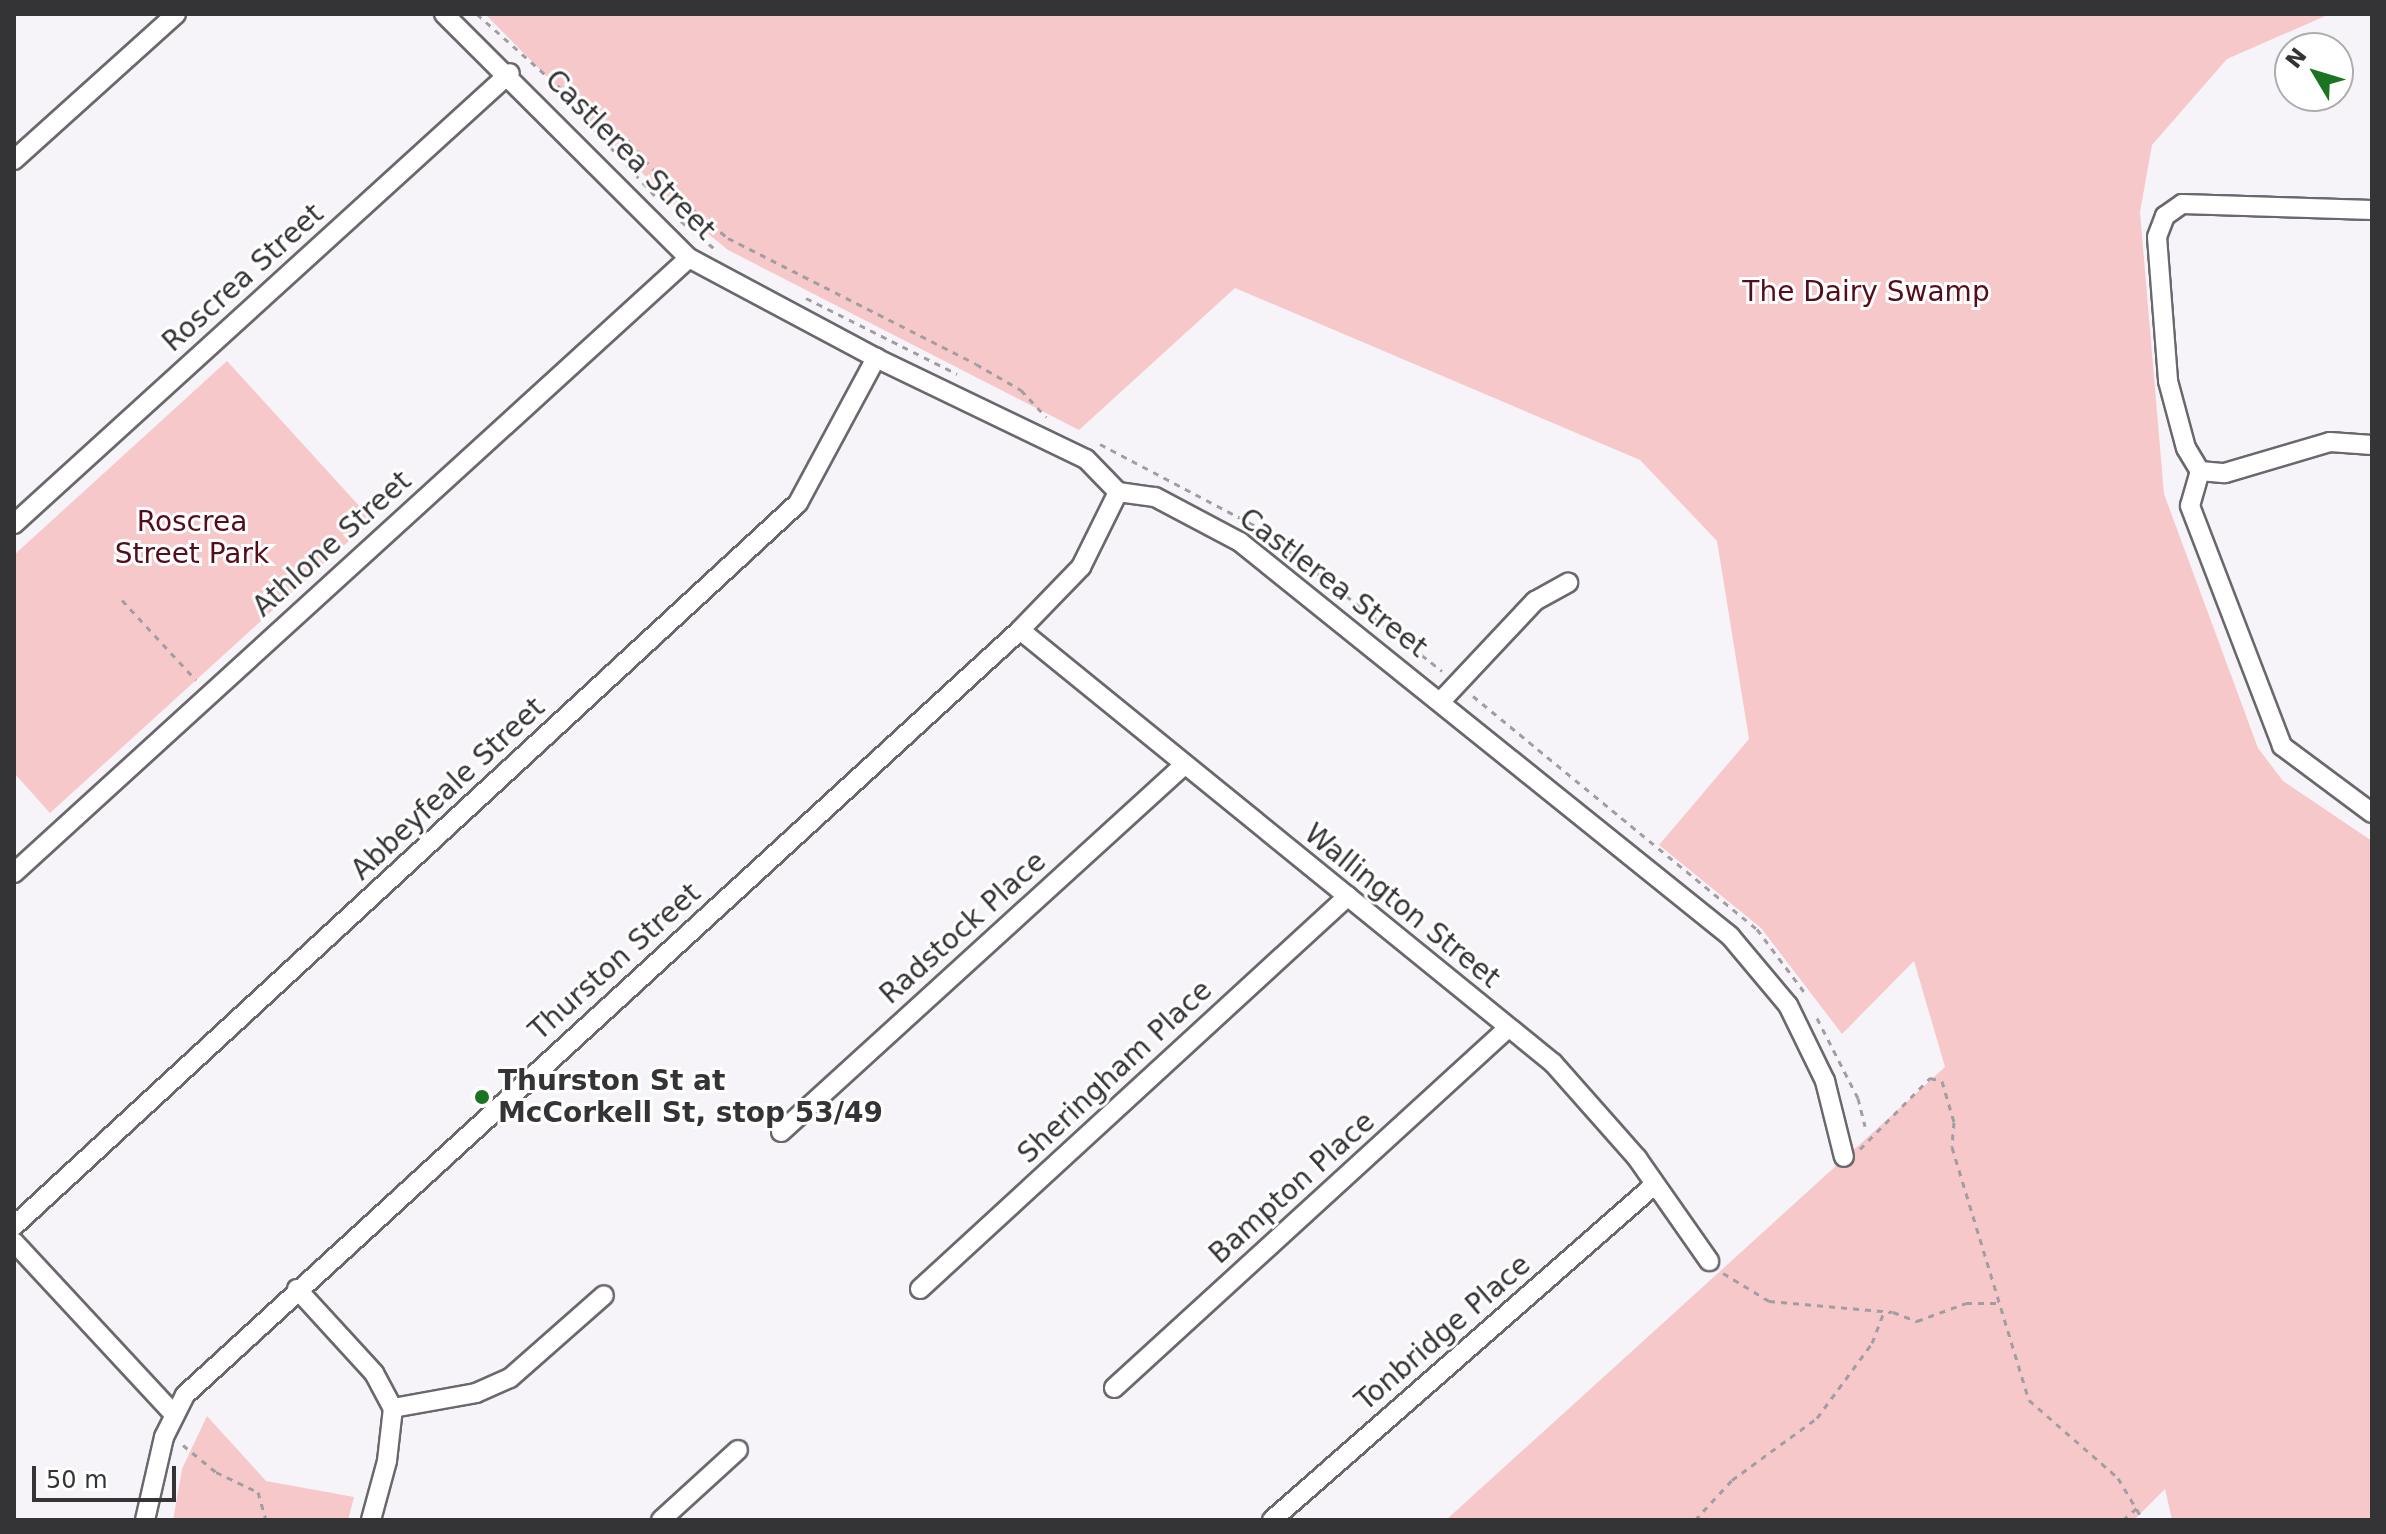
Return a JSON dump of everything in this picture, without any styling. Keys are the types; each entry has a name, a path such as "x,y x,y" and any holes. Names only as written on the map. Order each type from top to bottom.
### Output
{"street":[{"path":"14,160 176,14"},
{"name":"Castlerea Street","path":"444,14 510,73 689,258 876,358 1086,459 1118,492 1155,497 1240,542 1442,700 1730,936 1788,1005 1825,1081 1844,1157"},
{"name":"Roscrea Street","path":"14,524 510,73"},
{"path":"2372,210 2182,204 2165,216 2157,237 2168,381 2186,448 2200,471 2190,506 2282,746 2372,813"},
{"name":"Athlone Street","path":"14,873 689,258"},
{"name":"Abbeyfeale Street","path":"14,1226 798,503 876,358"},
{"path":"2200,471 2225,473 2330,442 2372,445"},
{"name":"Thurston Street","path":"145,1520 173,1413 217,1361 1020,630 1081,567 1118,492"},
{"path":"1442,700 1535,601 1568,583"},
{"name":"Wallington Street","path":"1020,630 1183,766 1553,1063 1637,1158 1652,1187 1709,1261"},
{"name":"Radstock Place","path":"781,1132 1183,766"},
{"name":"Sheringham Place","path":"920,1289 1348,896"},
{"name":"Bampton Place","path":"1114,1388 1507,1029"},
{"name":"Tonbridge Place","path":"1272,1520 1652,1187"},
{"path":"14,1242 173,1413"},
{"path":"297,1289 374,1373 393,1408 387,1461 371,1520"},
{"path":"393,1408 476,1393 510,1378 604,1295"},
{"path":"661,1520 738,1450"}],"path":[{"path":"477,14 584,109 629,141 674,194 728,238 976,364 1021,390 1046,417"},
{"path":"584,109 594,129 664,205"},
{"path":"674,216 723,256"},
{"path":"805,297 968,380"},
{"path":"1020,406 1058,424"},
{"path":"1097,443 1135,462"},
{"path":"122,600 199,683"},
{"path":"1844,1157 1851,1159 1930,1078 1942,1081 1954,1122 1952,1147 2029,1400 2118,1478 2139,1506 2143,1520"},
{"path":"1709,1261 1734,1283 1769,1301 1884,1312 1917,1321 1966,1303 2000,1303"},
{"path":"1695,1520 1732,1480 1817,1418 1841,1391 1884,1312"},
{"path":"183,1445 216,1472 258,1492 266,1520"},
{"path":"2123,1520 2139,1506"}],"green space":[{"name":"The Dairy Swamp","path":"485,14 2330,14 2289,32 2274,32 2274,38 2227,59 2152,145 2140,212 2164,494 2258,748 2283,781 2372,841 2372,1520 2172,1520 2165,1489 2134,1520 1446,1520 1945,1067 1914,961 1842,1034 1761,928 1659,845 1749,739 1717,541 1640,460 1235,288 1079,430 728,250 679,210"},
{"name":"Roscrea Street Park","path":"227,361 372,520 50,813 14,773 14,555"},
{"path":"207,1416 266,1481 354,1497 348,1520 173,1520 182,1469"}],"place":[{"name":"Thurston St at McCorkell St, stop 53/49","path":"482,1097"}]}
